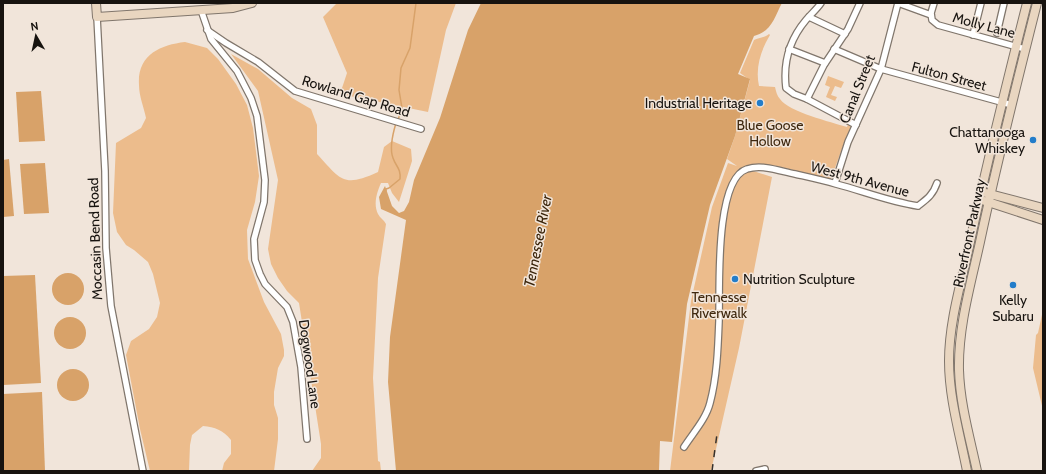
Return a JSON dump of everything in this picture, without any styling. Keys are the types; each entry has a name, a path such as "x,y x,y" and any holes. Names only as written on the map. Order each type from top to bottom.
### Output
{"main road":[{"name":"Moccasin Bend Road","path":"96,3 97,17"},
{"path":"97,17 233,8 252,3"},
{"name":"Riverfront Parkway","path":"967,471 950,383 950,346 956,308 980,195 1027,3"},
{"name":"Riverfront Parkway","path":"977,471 965,413 959,371 962,329 990,194 1037,3"},
{"path":"980,195 990,194 1043,208"},
{"path":"980,195 988,203 1043,220"}],"street":[{"path":"821,3 799,30 789,49 784,76 786,88 794,94 807,99 856,125"},
{"path":"807,99 825,62 852,22 860,3"},
{"name":"Canal Street","path":"835,183 848,142 880,69 898,3 931,15"},
{"path":"931,15 934,3"},
{"path":"973,35 982,3"},
{"path":"997,33 1004,3"},
{"name":"Dogwood Lane","path":"201,10 210,39 237,71 251,98 257,116 265,180 264,202 254,239 255,260 265,284 287,307 293,322 301,367 307,439"},
{"name":"Molly Lane","path":"931,15 932,20 938,25 1025,49"},
{"name":"Moccasin Bend Road","path":"97,17 105,155 106,248 111,306 143,471"},
{"path":"809,17 845,34"},
{"name":"Rowland Gap Road","path":"207,30 258,62 295,91 421,128"},
{"path":"789,49 825,62"},
{"name":"Fulton Street","path":"834,49 880,69 1012,106"},
{"name":"West 9th Avenue","path":"684,447 706,413 710,403 715,373 719,322 719,254 723,216 738,173 747,169 766,168 835,183 902,204 918,206 930,198 936,183"},
{"path":"950,346 960,348"},
{"path":"756,471 765,469"}],"green space":[{"path":"337,3 456,3 446,30 428,112 340,94 347,73 323,17"},
{"name":"Tennesse Riverwalk","path":"769,34 770,35 764,47 758,66 759,86 775,87 780,99 792,108 847,127 848,124 851,127 831,179 821,178 776,166 754,165 744,168 772,177 739,348 711,471 670,471 691,301 712,207 728,163 737,166 727,159 735,136 750,80 740,73 754,40"},
{"path":"185,42 207,48 218,59 236,84 247,105 253,128 259,176 255,202 247,230 248,259 264,302 281,334 284,350 284,356 278,368 274,392 274,405 278,418 278,439 274,471 222,471 224,463 231,454 231,440 218,430 203,426 192,435 189,471 150,471 140,429 126,355 131,341 149,329 157,317 160,303 153,274 148,262 126,245 117,232 113,213 116,143 141,128 146,118 139,89 139,75 146,59 159,49 176,43"},
{"path":"231,54 258,69 292,98 311,109 317,125 317,154 343,179 357,180 378,172 384,147 392,141 411,149 412,161 399,202 392,193 388,183 381,183 376,202 378,214 386,224 378,278 373,378 378,461 380,462 381,471 312,471 321,458 321,444 299,303 287,291 278,278 271,264 268,249 278,180 258,91"},
{"path":"828,76 844,82 841,88 835,86 831,95 837,97 835,101 826,97 830,87 825,85"},
{"path":"1043,310 1043,410 1033,368 1036,335 1038,333"}],"water":[{"name":"Tennessee River","path":"481,3 782,3 769,27 760,34 754,36 738,74 750,79 735,136 710,205 687,304 672,442 660,441 659,471 396,471 388,382 390,337 406,220 381,209 379,197 385,186 392,206 399,213 404,211 409,202 414,180 440,118 468,30"},
{"path":"41,91 45,141 19,142 16,92"},
{"path":"9,159 14,216 3,217 3,160"},
{"path":"45,163 49,213 24,214 20,164"},
{"path":"65,273 71,273 81,280 84,289 83,295 77,302 71,305 65,305 55,298 52,292 52,286 59,276"},
{"path":"35,275 41,383 3,385 3,276"},
{"path":"67,317 73,317 83,324 86,333 85,339 79,346 73,349 67,349 57,342 54,336 54,330 61,320"},
{"path":"70,369 76,369 86,376 89,385 88,391 82,398 76,401 70,401 60,394 57,388 57,382 64,372"},
{"path":"42,392 45,471 3,471 3,394"}],"waterway":[{"path":"398,120 402,108 399,90 401,68 410,48 416,3"},
{"path":"386,191 386,189 400,179 400,172 391,150 396,123"}],"railway":[{"path":"712,471 717,434"}],"place":[{"name":"Industrial Heritage","path":"760,103"},
{"name":"Chattanooga Whiskey","path":"1033,140"},
{"name":"Nutrition Sculpture","path":"735,279"},
{"name":"Kelly Subaru","path":"1013,285"}],"park label":[{"name":"Blue Goose Hollow","path":"770,134"}]}
